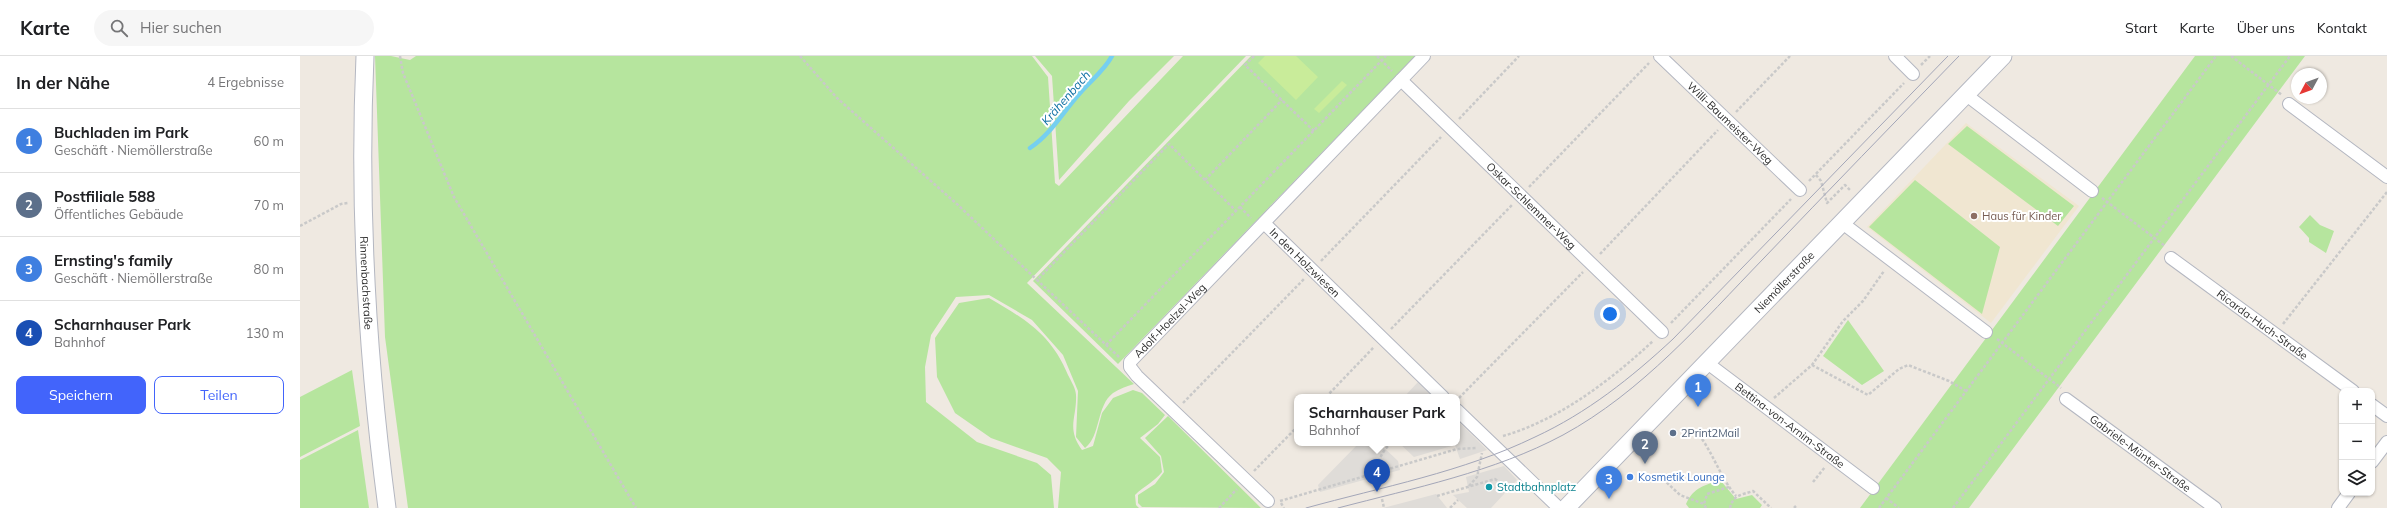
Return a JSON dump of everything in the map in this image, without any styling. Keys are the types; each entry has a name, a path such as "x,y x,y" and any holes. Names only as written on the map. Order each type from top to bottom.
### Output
{"main road":[{"name":"Rinnenbachstraße","path":"365,56 362,202 368,339 387,508"},
{"name":"Niemöllerstraße","path":"1569,506 2002,56"}],"street":[{"name":"In den Holzwiesen","path":"1424,56 1264,223 1440,394"},
{"path":"1895,56 1913,74"},
{"name":"Willi-Baumeister-Weg","path":"1655,59 1727,121 1800,190"},
{"name":"Oskar-Schlemmer-Weg","path":"1401,80 1662,332"},
{"path":"1965,94 2092,191"},
{"path":"2289,104 2387,177"},
{"path":"1841,222 1986,332"},
{"name":"Adolf-Hoelzel-Weg","path":"1264,223 1136,354 1130,362 1130,367 1174,412 1268,502"},
{"name":"Ricarda-Huch-Straße","path":"2172,258 2349,388"},
{"name":"Bettina-von-Arnim-Straße","path":"1706,362 1873,488"},
{"name":"Gabriele-Münter-Straße","path":"2066,399 2215,508"},
{"path":"2375,407 2387,416"},
{"path":"1460,413 1489,441 1569,506"},
{"path":"2374,460 2387,442"},
{"path":"2338,508 2347,496"}],"path":[{"path":"400,56 403,73 454,197 636,508"},
{"path":"800,56 837,98 958,205 1130,367"},
{"path":"1254,56 1245,65 1314,131"},
{"path":"1377,56 1401,80"},
{"path":"1106,345 1386,56"},
{"path":"1174,412 1519,56"},
{"path":"1460,397 1790,56"},
{"path":"1280,501 1456,449 1477,448 1489,441 1514,433 1566,407 1606,380 1662,332 1930,56"},
{"path":"1879,508 2216,56"},
{"path":"2231,56 2269,84 2289,104"},
{"path":"1953,508 2290,56"},
{"path":"1329,394 1655,59"},
{"path":"1205,180 1282,100"},
{"path":"1038,280 1168,144 1236,211"},
{"path":"1816,175 1821,181 1827,203 1845,185 1861,201"},
{"path":"2092,191 2166,247 2172,258"},
{"path":"2281,327 2387,192"},
{"path":"300,226 341,204 362,202"},
{"path":"1765,406 1812,364 1843,321 1864,301 1892,261"},
{"path":"1986,332 2062,388 2066,399"},
{"path":"1812,364 1868,395 1899,369 1908,365 1949,381 1966,391"},
{"path":"1219,508 1294,430"},
{"path":"1702,439 1715,458 1721,475 1736,496"},
{"path":"1376,486 1373,477 1385,449 1388,446"},
{"path":"1468,488 1477,477 1482,453 1477,448"},
{"path":"1814,482 1833,458"},
{"path":"1437,496 1495,479 1504,486 1514,484"},
{"path":"1662,479 1680,495 1704,504 1706,508"},
{"path":"1704,504 1707,494 1729,487"},
{"path":"1873,488 1899,508"},
{"path":"1730,508 1732,501 1736,496 1753,491 1771,508"},
{"path":"1382,499 1384,508"},
{"path":"1450,508 1458,500"}],"shaded area":[{"name":"Haus für Kinder","path":"1966,123 2079,206 1991,323 1867,227"},
{"path":"1418,382 1430,394 1407,394"},
{"path":"1460,423 1487,450 1460,459 1455,446 1460,446"},
{"path":"1356,446 1382,446 1398,461 1400,470 1320,492 1318,485"},
{"path":"1402,446 1452,446 1414,457"},
{"name":"Stadtbahnplatz","path":"1504,466 1517,480 1491,508 1467,508 1453,495 1469,492 1466,477"},
{"path":"1436,494 1447,508 1383,508 1406,502"}],"green space":[{"path":"375,56 391,56 410,60 416,56 1032,56 1048,77 1055,183 1059,186 1183,56 1246,56 1027,283 1134,384 1113,393 1108,399 1104,405 1094,436 1085,448 1076,437 1078,391 1063,355 1032,320 989,295 956,297 931,335 925,367 926,402 977,442 1037,463 1051,475 1054,508 408,508 385,337"},
{"path":"1035,56 1174,56 1129,101 1059,180 1052,76"},
{"path":"1251,56 1415,56 1118,364 1033,281"},
{"path":"1265,56 1296,56 1318,77 1296,100 1258,63"},
{"path":"2195,56 2305,56 2296,68 2291,68 2291,75 1969,508 1860,508"},
{"path":"1342,81 1347,85 1319,113 1314,109"},
{"path":"1967,126 2074,206 2058,226 1948,144"},
{"path":"1915,180 2000,247 1982,314 1869,227"},
{"path":"2310,215 2320,225 2334,231 2326,253 2309,242 2309,238 2299,227"},
{"path":"989,298 1014,313 1036,329 1054,349 1076,393 1073,429 1077,442 1082,450 1093,446 1102,413 1113,398 1133,390 1142,393 1165,415 1158,424 1140,438 1160,457 1162,472 1156,479 1135,495 1136,505 1139,508 1058,508 1061,472 1047,458 991,438 955,413 937,377 935,338 959,303"},
{"path":"1848,320 1884,371 1862,385 1823,356"},
{"path":"352,370 360,426 300,457 300,397"},
{"path":"1168,416 1261,508 1142,507 1138,503 1138,495 1155,484 1164,472 1161,456 1145,438"},
{"path":"358,430 369,508 300,508 300,460"},
{"path":"1721,481 1736,499 1752,495 1762,505 1760,508 1689,508 1686,504 1696,490 1705,485"}],"waterway":[{"name":"Krähenbach","path":"1030,148 1051,129 1112,56"}],"tram line":[{"path":"1306,508 1422,478 1480,460 1535,437 1573,417 1608,394 1673,339 1948,56"},
{"path":"1338,508 1424,486 1482,469 1537,448 1592,418 1645,377 1694,331 1959,56"}],"place":[{"name":"Haus für Kinder","path":"1974,216"},
{"name":"Buchladen im Park","path":"1698,407"},
{"name":"2Print2Mail","path":"1673,433"},
{"name":"Postfiliale 588","path":"1645,464"},
{"name":"Kosmetik Lounge","path":"1630,477"},
{"name":"Stadtbahnplatz","path":"1489,487"},
{"name":"Scharnhauser Park","path":"1377,492"},
{"name":"Ernsting's family","path":"1609,499"}]}
